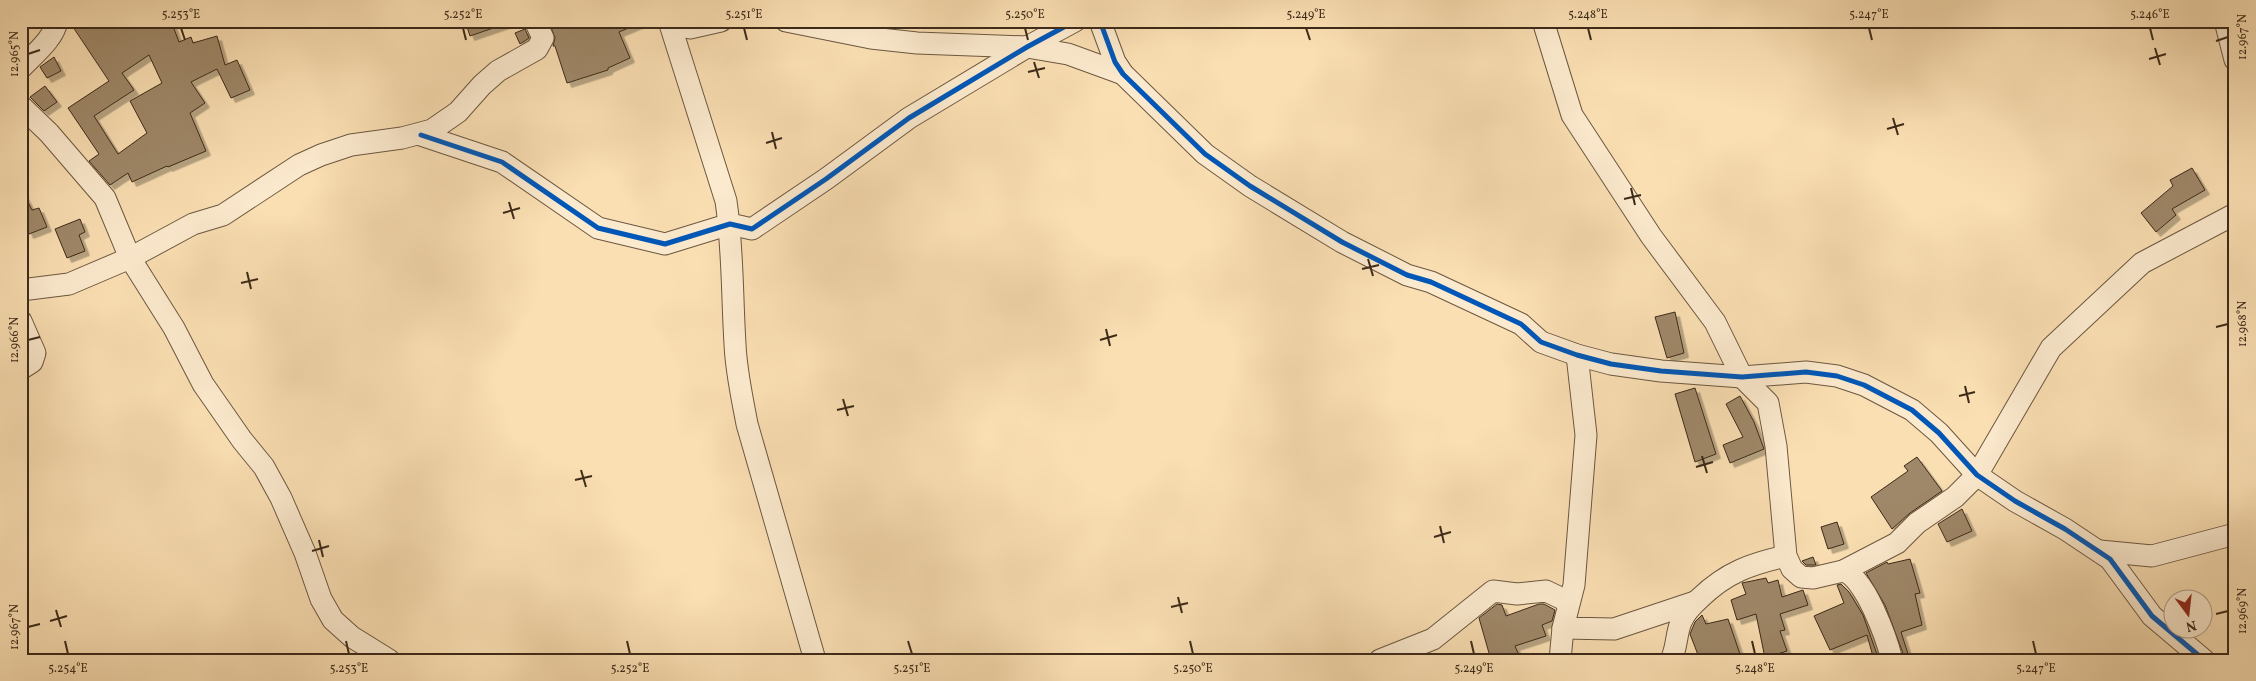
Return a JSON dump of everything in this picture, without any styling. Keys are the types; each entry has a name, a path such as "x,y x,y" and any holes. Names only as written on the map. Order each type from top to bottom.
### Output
{"street":[{"path":"21,68 47,40 56,27 57,21"},
{"path":"21,290 69,284 130,258 193,224 224,215 299,165 321,155 351,144 421,135 432,130 458,112 482,85 498,71 537,48 542,38 535,21"},
{"path":"670,23 690,28 721,21"},
{"path":"786,21 871,38 1027,47 1068,54 1123,74"},
{"path":"421,135 502,162 598,228 665,244 730,224 752,229 826,179 909,118 1027,47 1076,21"},
{"path":"1100,21 1116,62 1123,74 1205,154 1257,190 1342,242 1407,275 1431,282 1521,324 1541,342 1577,356 1638,368 1742,377 1806,372 1837,376 1864,385 1912,410 1938,433 1977,475 2015,501 2066,529 2100,551 2117,567 2152,616 2204,660"},
{"path":"1543,21 1572,115 1651,236 1715,322 1742,377 1768,403 1771,414 1786,556 1792,569 1801,577 1813,578 1844,571 1897,543 1917,523 1955,497 1977,475 2051,348 2142,263 2235,214"},
{"path":"2225,21 2235,60"},
{"path":"670,23 721,181 730,224 735,346 739,384 747,424 815,660"},
{"path":"21,106 49,133 105,198 130,258 174,328 203,384 242,440 264,466 282,498 306,553 321,600 333,620 342,630 388,660"},
{"path":"21,321 35,353 32,362 21,369"},
{"path":"1560,660 1563,628 1574,584 1586,435 1577,356"},
{"path":"2100,551 2152,556 2235,534"},
{"path":"1671,660 1681,622 1688,609 1711,586 1732,572 1751,564 1786,556"},
{"path":"1844,571 1853,577 1874,609 1885,634 1892,660"},
{"path":"1380,660 1433,639 1493,591 1516,594 1546,591 1570,602"},
{"path":"1563,628 1614,629 1695,602"}],"building":[{"path":"69,21 171,21 179,42 191,37 193,43 217,36 225,65 237,60 250,90 231,98 217,69 191,82 205,103 190,113 206,151 132,182 128,173 110,185 89,161 99,154 68,108 109,81","holes":["149,55 162,83 130,101 147,133 118,154 94,116 134,90 122,73"]},
{"path":"465,21 508,21 508,23 470,36"},
{"path":"549,22 643,22 619,32 630,58 608,68 608,70 567,83 555,46 553,46 555,38"},
{"path":"525,29 529,38 520,44 515,33"},
{"path":"54,57 61,71 47,78 40,67"},
{"path":"45,86 57,102 44,111 30,97"},
{"path":"2192,168 2205,190 2172,209 2176,215 2156,232 2141,213 2173,186 2170,180"},
{"path":"21,189 32,210 39,208 47,227 29,234 21,217"},
{"path":"80,219 85,232 79,235 85,251 67,258 55,229"},
{"path":"1675,312 1684,353 1667,358 1655,317"},
{"path":"1695,388 1716,454 1695,462 1675,394"},
{"path":"1740,396 1754,422 1764,449 1730,463 1723,445 1743,437 1726,404"},
{"path":"1917,457 1942,491 1910,513 1892,529 1871,497 1908,471 1904,466"},
{"path":"1962,509 1972,531 1947,542 1938,524"},
{"path":"1837,522 1844,544 1828,549 1821,527"},
{"path":"1813,557 1816,565 1806,565 1802,561"},
{"path":"1910,559 1920,593 1915,594 1922,625 1901,632 1908,654 1904,656 1885,605 1866,573 1887,562 1888,564"},
{"path":"1766,578 1768,583 1778,580 1782,597 1803,590 1808,605 1780,614 1785,630 1780,631 1787,651 1765,658 1756,614 1737,620 1731,600 1746,594 1742,583"},
{"path":"1841,584 1849,592 1863,615 1879,660 1874,660 1867,635 1830,650 1814,616 1844,603 1837,585"},
{"path":"1497,604 1502,605 1506,616 1539,604 1544,604 1555,610 1552,621 1542,625 1546,636 1515,646 1521,660 1491,660 1479,618"},
{"path":"1702,615 1706,624 1728,619 1742,660 1700,660 1690,634 1695,622"}],"cycle path":[{"path":"421,135 502,162 598,228 665,244 730,224 752,229 826,179 909,118 1027,47 1075,21"},
{"path":"1100,21 1115,62 1123,74 1205,154 1250,186 1342,242 1407,275 1431,282 1521,324 1541,342 1577,355 1611,364 1661,371 1742,377 1806,372 1837,376 1864,385 1912,410 1939,433 1977,475 2015,501 2065,529 2110,559 2152,616 2204,660"}]}
